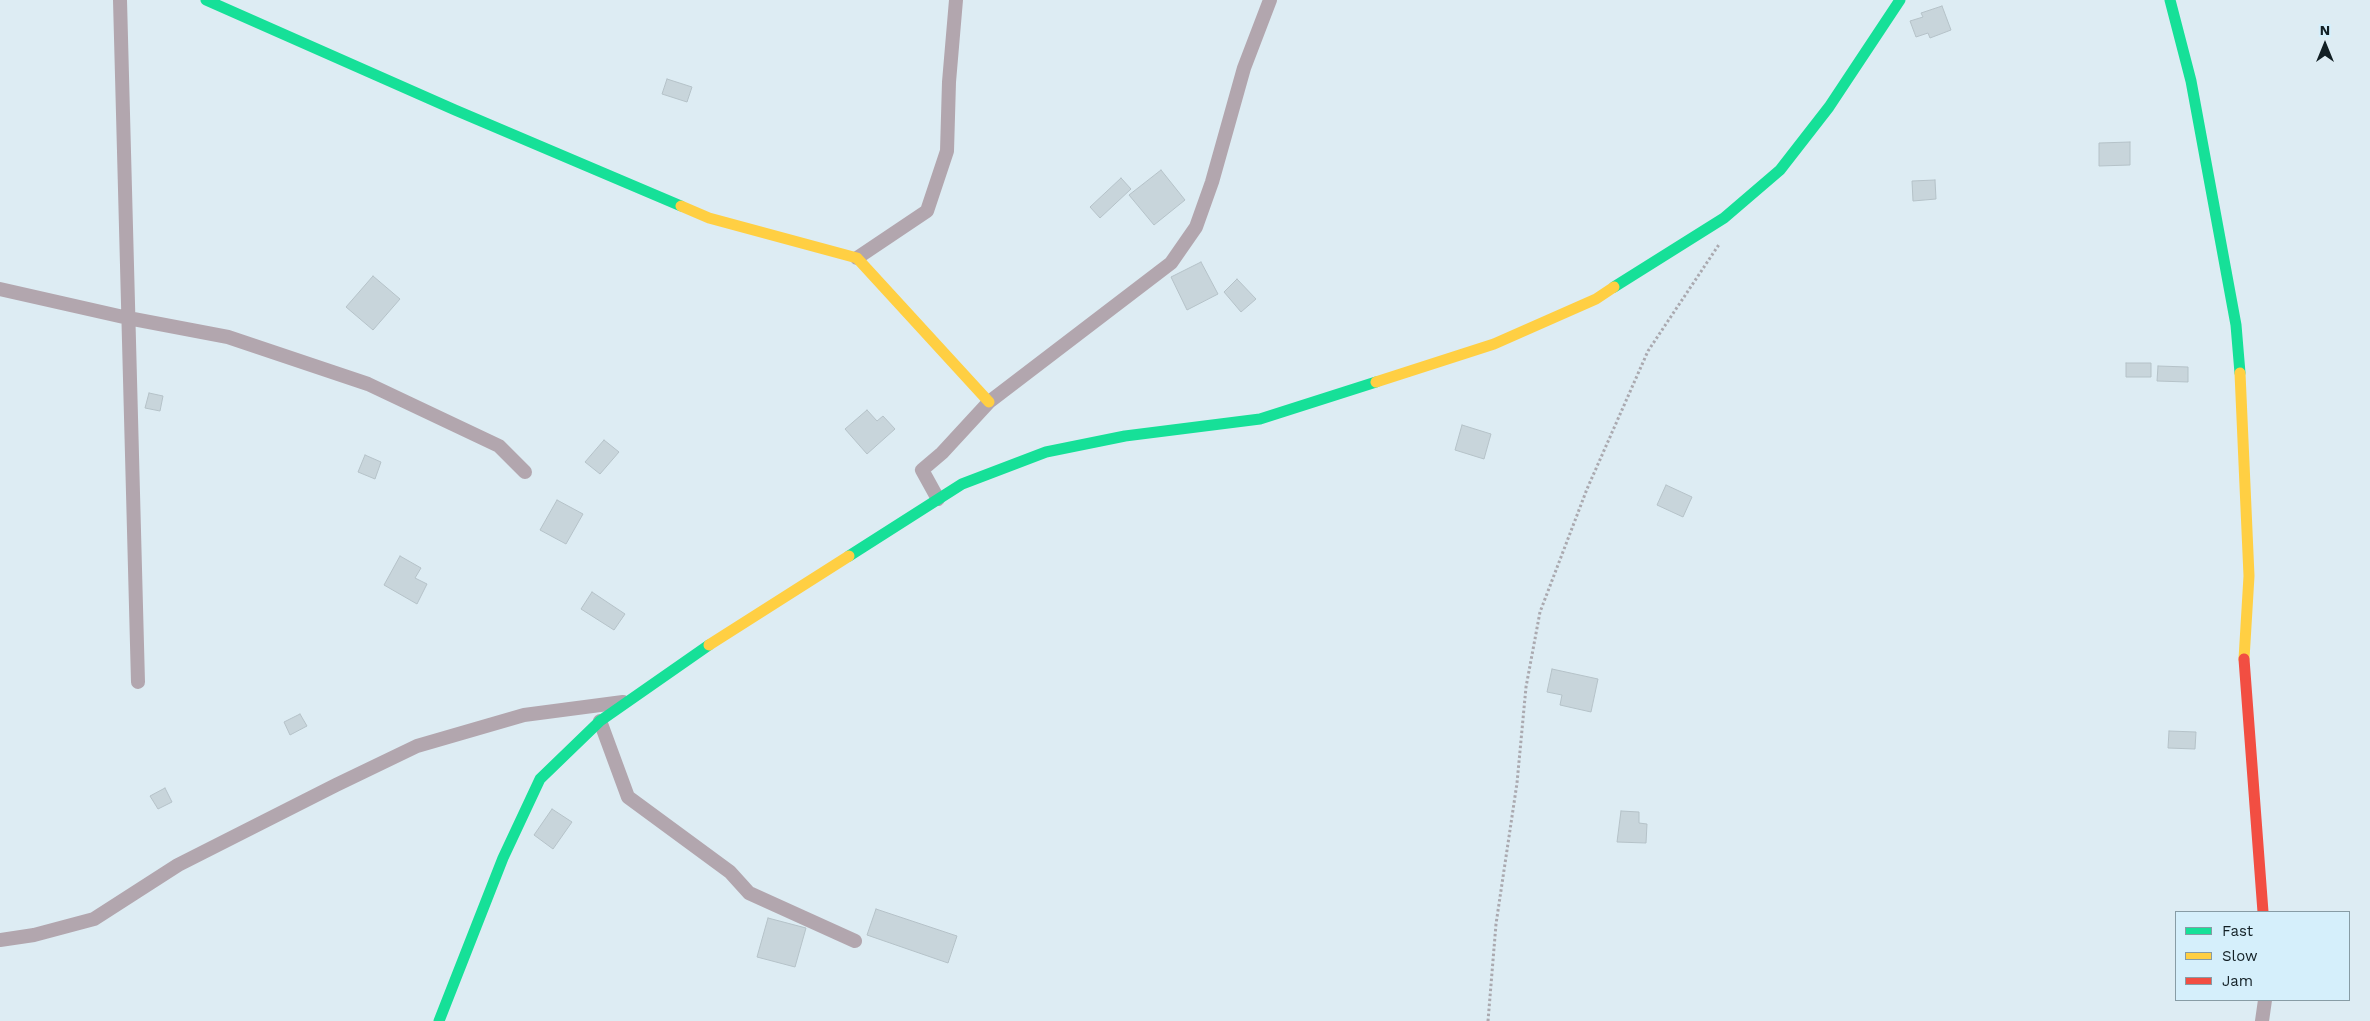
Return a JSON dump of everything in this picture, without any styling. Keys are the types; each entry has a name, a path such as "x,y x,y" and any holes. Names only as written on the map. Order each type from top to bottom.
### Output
{"street":[{"path":"120,0 138,682"},
{"path":"206,0 455,110 709,218 857,258 989,402"},
{"path":"857,258 927,210 947,151 949,82 956,0"},
{"path":"938,499 922,470 942,453 989,402 1171,263 1196,227 1212,182 1244,68 1270,0"},
{"path":"440,1021 503,858 540,779 600,721 682,662 962,484 1046,452 1125,436 1260,419 1494,344 1596,299 1724,218 1780,170 1828,107 1900,0"},
{"path":"2170,0 2191,81 2236,325 2249,576 2244,657 2263,911"},
{"path":"0,289 128,318 228,336 368,384 499,446 525,472"},
{"path":"0,940 34,935 94,919 178,865 417,746 524,715 626,702"},
{"path":"600,721 628,798 730,872 749,893 855,941"},
{"path":"2262,1021 2265,1001"}],"path":[{"path":"1488,1021 1496,924 1517,784 1526,687 1540,612 1587,489 1648,351 1722,240"}],"building":[{"path":"1942,6 1951,30 1930,38 1928,33 1916,37 1910,21 1923,17 1921,13"},
{"path":"667,79 692,87 687,102 662,94"},
{"path":"2130,142 2130,165 2099,166 2099,143"},
{"path":"1161,170 1185,200 1154,225 1129,195"},
{"path":"1121,178 1131,189 1100,218 1090,207"},
{"path":"1935,180 1936,199 1913,201 1912,181"},
{"path":"1201,262 1218,294 1187,310 1171,277"},
{"path":"373,276 400,299 373,330 346,307"},
{"path":"1237,279 1256,299 1241,312 1224,292"},
{"path":"2126,363 2151,363 2151,377 2126,377"},
{"path":"2158,366 2188,367 2188,382 2157,381"},
{"path":"149,393 163,396 160,411 145,408"},
{"path":"867,410 877,421 883,416 895,429 867,454 845,429"},
{"path":"1462,425 1491,434 1484,459 1455,450"},
{"path":"604,440 619,452 600,474 585,462"},
{"path":"365,455 381,462 375,479 358,472"},
{"path":"1666,485 1692,497 1683,517 1657,505"},
{"path":"557,500 583,514 566,544 540,530"},
{"path":"400,556 421,568 415,578 427,584 417,604 384,585"},
{"path":"592,592 625,614 614,630 581,609"},
{"path":"1552,669 1598,679 1591,712 1560,705 1562,695 1547,692"},
{"path":"300,714 307,726 290,735 284,722"},
{"path":"2169,731 2196,732 2195,749 2168,748"},
{"path":"165,788 172,802 158,809 150,796"},
{"path":"552,809 572,822 553,849 534,835"},
{"path":"1621,811 1639,812 1639,823 1647,824 1646,843 1617,842"},
{"path":"876,909 957,936 948,963 867,935"},
{"path":"768,918 806,928 795,967 757,957"}],"traffic: fast":[{"path":"206,0 455,110 681,206"},
{"path":"1614,287 1724,218 1780,170 1829,107 1900,0"},
{"path":"2170,0 2191,81 2236,325 2240,373"},
{"path":"849,556 962,484 1046,452 1125,436 1260,419 1376,382"},
{"path":"439,1021 503,858 540,779 600,721 709,645"}],"traffic: slow":[{"path":"681,206 709,218 857,258 989,402"},
{"path":"1376,382 1494,344 1596,299 1614,287"},
{"path":"2240,373 2249,576 2244,659"},
{"path":"709,645 849,556"}],"traffic: jam":[{"path":"2244,659 2263,911"}]}
